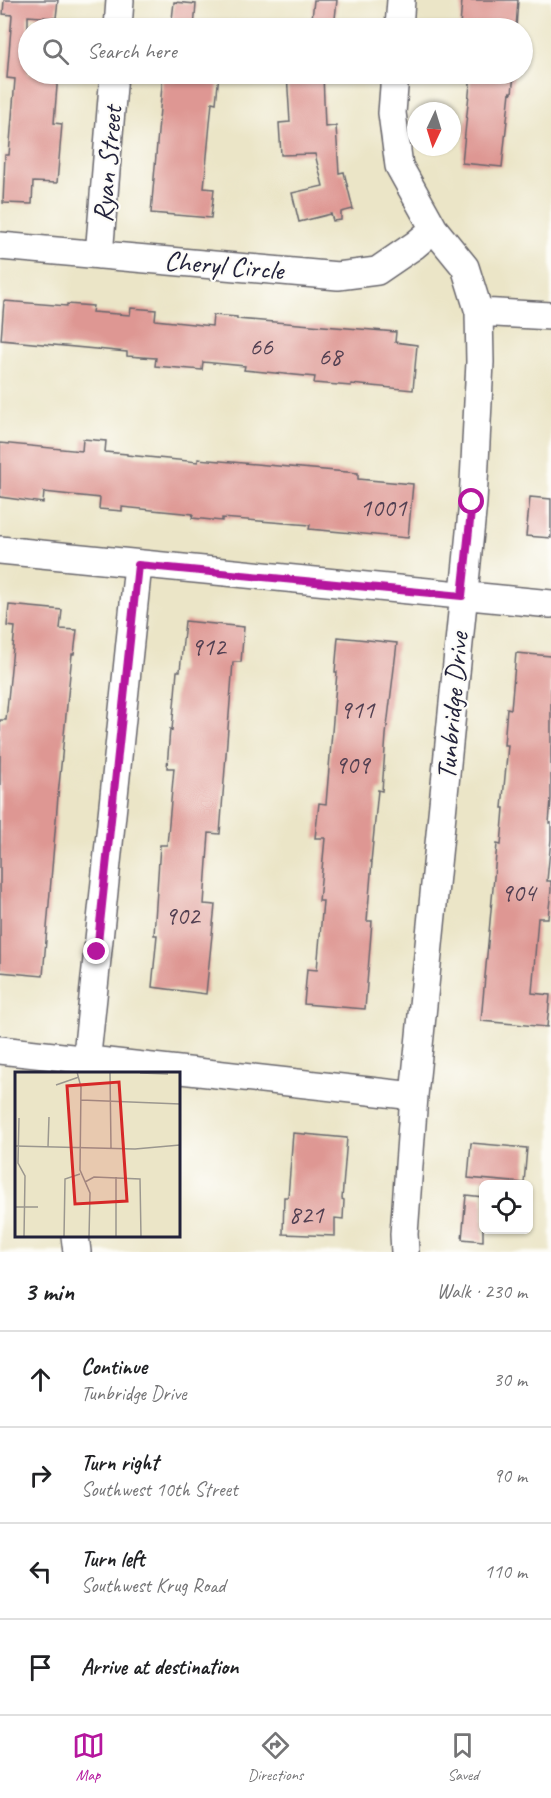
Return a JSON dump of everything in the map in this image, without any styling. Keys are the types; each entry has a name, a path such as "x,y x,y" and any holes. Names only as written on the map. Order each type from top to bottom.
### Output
{"street":[{"path":"119,18 120,0"},
{"path":"399,18 400,0"},
{"name":"Ryan Street","path":"99,255 113,84"},
{"name":"Tunbridge Drive","path":"394,84 392,112 399,166 434,229 465,267 479,312 480,362 472,502 414,1096 404,1234 405,1252"},
{"name":"Cheryl Circle","path":"0,246 338,276 377,271 434,229"},
{"path":"479,312 551,316"},
{"path":"0,550 551,604"},
{"path":"86,1066 138,565"},
{"path":"0,1050 86,1066 152,1072"},
{"path":"180,1075 414,1096"},
{"path":"75,1237 77,1252"}],"building":[{"path":"4,0 58,0 56,18 28,16 28,18 18,18 18,84 57,84 54,123 62,124 57,183 33,182 32,204 3,203 5,155 9,155 15,79 7,78 12,15 3,14"},
{"path":"314,0 337,0 335,18 312,18"},
{"path":"462,0 518,0 517,18 461,18"},
{"path":"174,2 196,4 195,18 172,18"},
{"path":"162,84 218,84 216,103 212,102 204,188 214,189 211,218 151,213"},
{"path":"288,84 323,84 325,127 336,126 339,173 344,172 353,209 341,212 341,220 333,221 331,214 299,222 292,193 323,186 315,154 281,155 279,123 290,122"},
{"path":"470,84 513,84 512,93 510,92 502,167 462,163"},
{"path":"4,301 93,306 92,312 130,315 131,308 156,310 155,320 212,326 213,315 396,332 395,342 417,345 413,390 314,383 315,377 244,370 245,366 203,362 202,370 155,366 156,358 127,356 127,352 1,340"},
{"path":"83,439 106,441 105,452 127,455 358,473 358,479 413,484 408,538 309,529 310,525 192,518 193,514 122,507 122,511 99,509 100,498 44,492 43,503 0,497 0,443 82,451"},
{"path":"530,497 551,499 551,538 526,536"},
{"path":"9,605 62,610 60,629 77,630 74,654 72,654 58,796 43,976 0,972 0,720 6,720 15,627 7,626"},
{"path":"185,621 244,627 241,662 233,662 220,834 209,833 204,904 215,905 206,994 152,987 157,935 154,935 160,845 167,845 174,768 167,768 170,729 172,730 177,671 180,671"},
{"path":"338,637 397,643 382,791 378,790 371,862 367,921 372,921 365,1009 304,1004 307,969 317,970 323,901 319,901 325,838 315,838 319,803 326,804"},
{"path":"516,653 551,656 549,823 551,823 551,839 547,881 551,881 551,890 548,918 538,918 532,993 550,995 547,1027 481,1021 497,844 501,845 508,745 504,745 507,708 511,709"},
{"path":"293,1133 347,1138 342,1199 344,1200 343,1219 335,1218 335,1236 283,1234 284,1197 288,1197"},
{"path":"471,1143 527,1148 524,1180 468,1178"},
{"path":"466,1195 479,1197 479,1234 483,1234 483,1241 462,1239"}],"route":[{"path":"97,952 138,565 462,596 472,502"}]}
